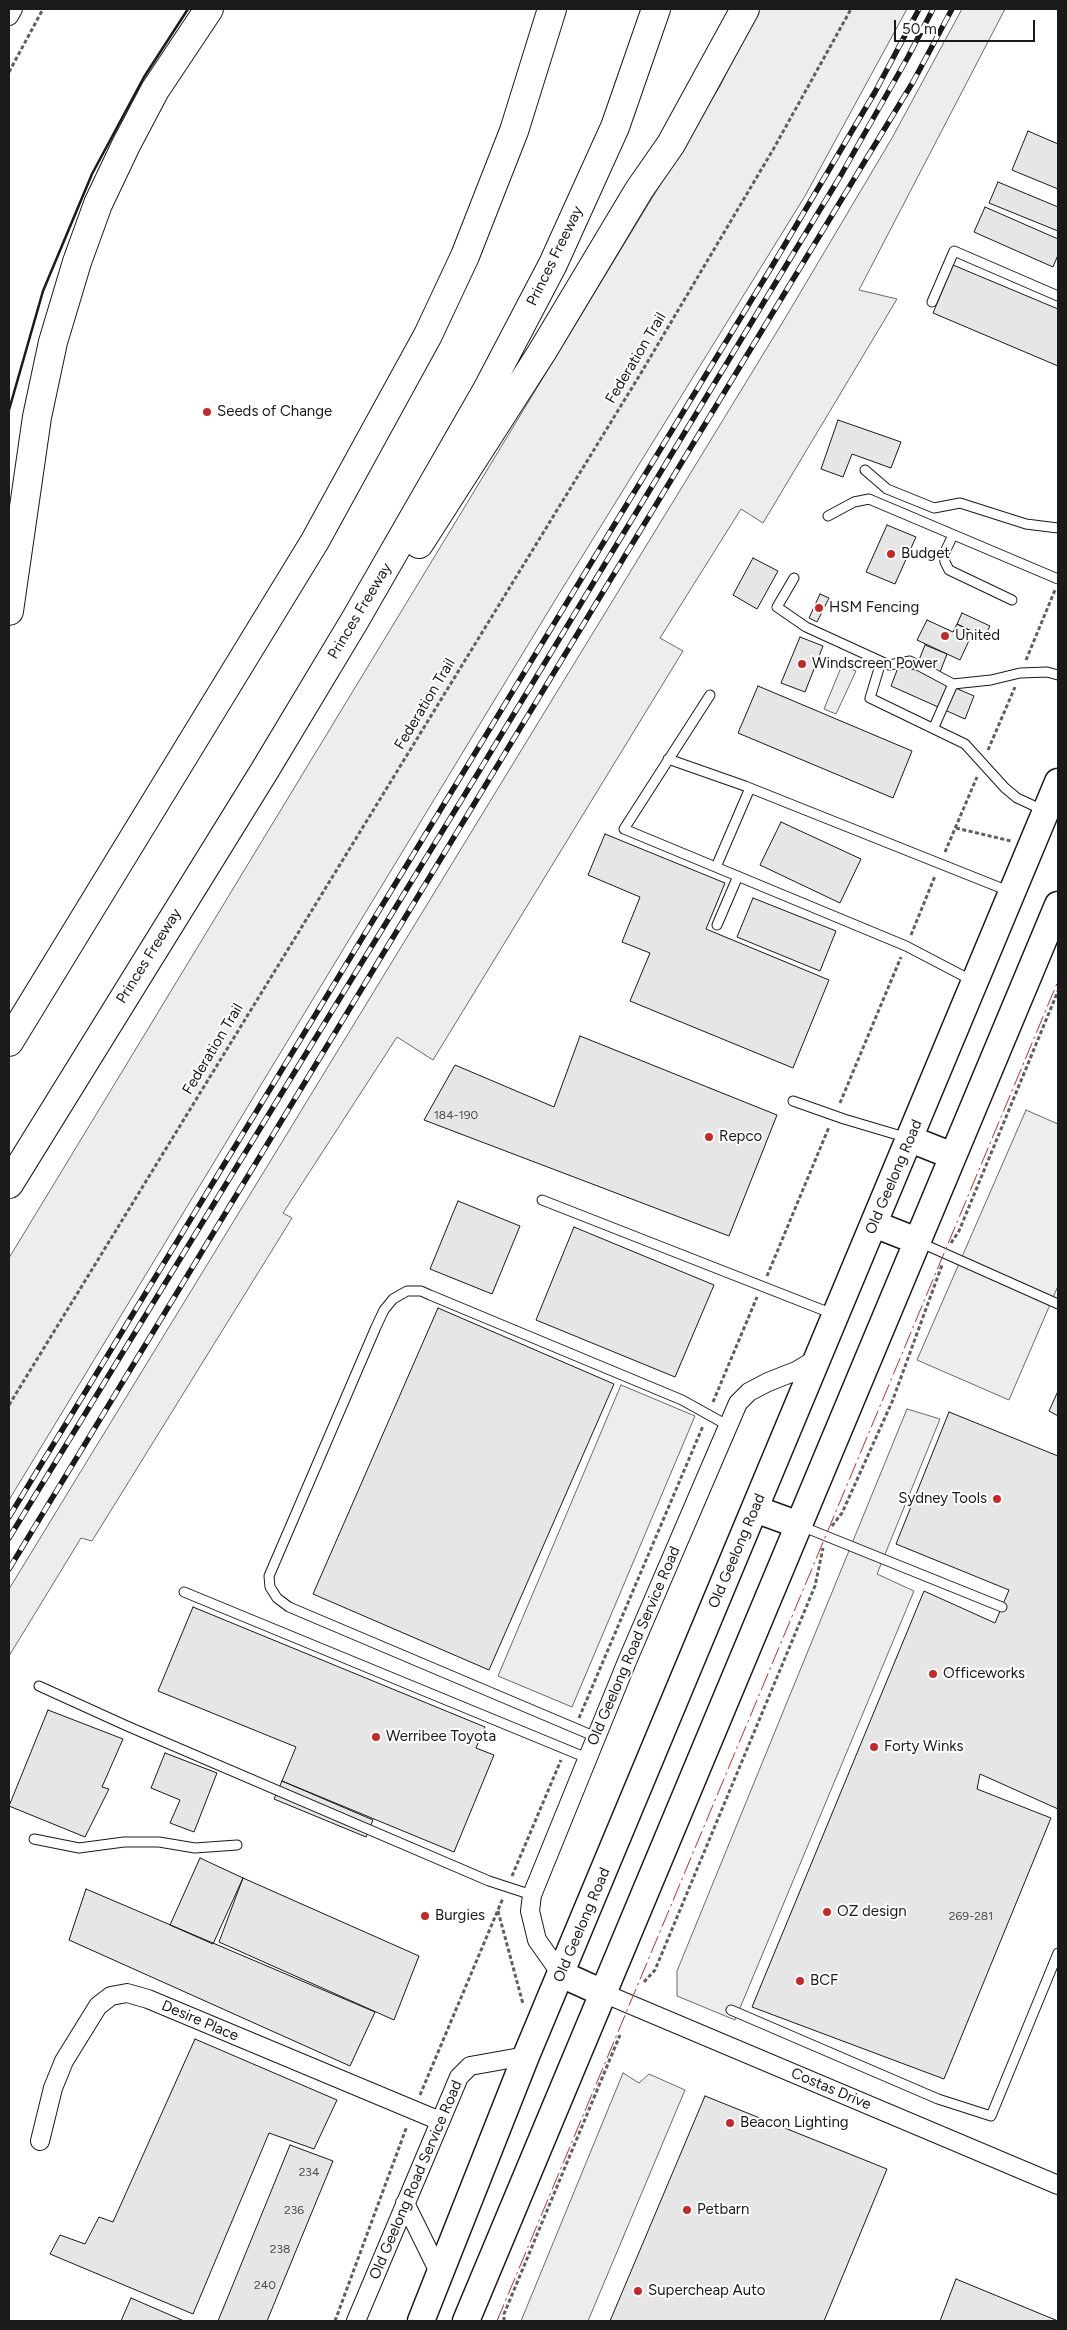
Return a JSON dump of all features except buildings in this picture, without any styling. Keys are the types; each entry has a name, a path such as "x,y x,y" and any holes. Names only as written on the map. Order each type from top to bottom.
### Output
{"highway":[{"path":"9,610 37,416 54,342 77,262 98,204 126,144 156,90 209,9"},
{"path":"9,1042 315,541 428,335 465,256 514,132 552,9"},
{"name":"Princes Freeway","path":"9,1184 265,770 433,486 487,390 553,264 615,127 656,9"},
{"path":"638,190 724,9"},
{"path":"265,770 466,473 638,190 671,144 745,9"}],"main road":[{"name":"Old Geelong Road","path":"421,2321 526,2056 910,1139 1011,892 1052,814 1058,782"},
{"path":"466,2321 1058,905"},
{"path":"910,1139 953,1156"},
{"path":"874,1224 917,1242"},
{"path":"755,1509 798,1525"},
{"path":"561,1974 603,1993"}],"street":[{"path":"9,16 13,9"},
{"name":"Old Geelong Road Service Road","path":"561,1974 537,1940 530,1911 532,1895 596,1738 727,1425 738,1403 749,1392 768,1382 796,1372 818,1358"},
{"name":"Desire Place","path":"40,2141 53,2088 64,2061 98,2006 111,1996 127,1993 148,1999 440,2121"},
{"name":"Costas Drive","path":"603,1993 1058,2185"},
{"name":"Old Geelong Road Service Road","path":"356,2321 459,2077 470,2066 526,2056"},
{"path":"405,2203 440,2274"}],"lane":[{"path":"932,302 954,251 1058,296"},
{"path":"865,470 887,489 934,508 960,504 1026,524 1058,528"},
{"path":"828,516 854,502 869,499 1058,581"},
{"path":"953,535 944,554 944,562 949,570 1012,600"},
{"path":"794,578 777,607 806,627 888,665 910,662 953,684 991,680 1020,673 1047,672 1058,675"},
{"path":"881,662 870,698 934,727 966,744 1017,798 1052,814"},
{"path":"934,727 953,684"},
{"path":"710,695 624,830 906,946 974,982"},
{"path":"668,759 750,788 1011,892"},
{"path":"716,867 750,788"},
{"path":"717,925 738,876"},
{"path":"793,1100 834,1116 910,1139"},
{"path":"542,1200 836,1315"},
{"path":"917,1242 1058,1304"},
{"path":"596,1738 289,1607 277,1598 270,1588 269,1576 384,1310 394,1299 407,1291 421,1290 682,1400 727,1425"},
{"path":"798,1525 1002,1607"},
{"path":"184,1592 588,1758"},
{"path":"38,1686 480,1878 532,1895"},
{"path":"34,1839 79,1848 124,1842 160,1842 195,1848 237,1845"},
{"path":"731,2010 938,2099 991,2116 1058,1953"}],"path":[{"path":"9,72 43,9"},
{"name":"Federation Trail","path":"9,1405 646,365 774,148 850,9"},
{"path":"575,1728 956,828 1058,581"},
{"path":"956,828 1016,842"},
{"path":"644,1982 655,1970 815,1586 820,1553 834,1522 842,1513 892,1402 946,1255 956,1233 959,1231 1058,991"},
{"path":"335,2321 413,2110 566,1749"},
{"path":"498,1910 525,2013"},
{"path":"504,2321 504,2314 620,2035"}],"shaded area":[{"path":"758,9 907,9 805,196 554,602 9,1500 9,1258 720,86"},
{"path":"962,9 1005,9 859,290 897,299 763,523 741,509 660,638 683,651 433,1060 397,1037 283,1213 292,1218 92,1541 81,1538 9,1656 9,1589 784,320 892,138"},
{"path":"842,665 856,671 836,714 824,709"},
{"path":"1026,1110 1058,1124 1058,1286 1009,1400 917,1360"},
{"path":"621,1385 695,1416 572,1707 498,1676"},
{"path":"907,1409 940,1419 877,1574 914,1591 735,2020 677,1996 677,1971"},
{"path":"623,2073 639,2083 649,2074 685,2090 588,2321 521,2321"}],"railway":[{"path":"9,1517 771,268 875,92 919,9"},
{"path":"9,1538 478,773 841,175 933,9"},
{"path":"9,1569 913,82 952,9"}],"wall":[{"path":"9,410 43,291 92,174 144,77 188,9"}],"power":[{"path":"497,2321 1058,981"}],"place":[{"name":"Seeds of Change","path":"207,412"},
{"name":"Budget","path":"891,554"},
{"name":"HSM Fencing","path":"819,608"},
{"name":"United","path":"945,636"},
{"name":"Windscreen Power","path":"802,664"},
{"name":"Repco","path":"709,1137"},
{"name":"Sydney Tools","path":"997,1499"},
{"name":"Officeworks","path":"933,1674"},
{"name":"Werribee Toyota","path":"376,1737"},
{"name":"Forty Winks","path":"874,1747"},
{"name":"OZ design","path":"827,1912"},
{"name":"Burgies","path":"425,1916"},
{"name":"BCF","path":"800,1981"},
{"name":"Beacon Lighting","path":"730,2123"},
{"name":"Petbarn","path":"687,2210"},
{"name":"Supercheap Auto","path":"638,2291"}]}
